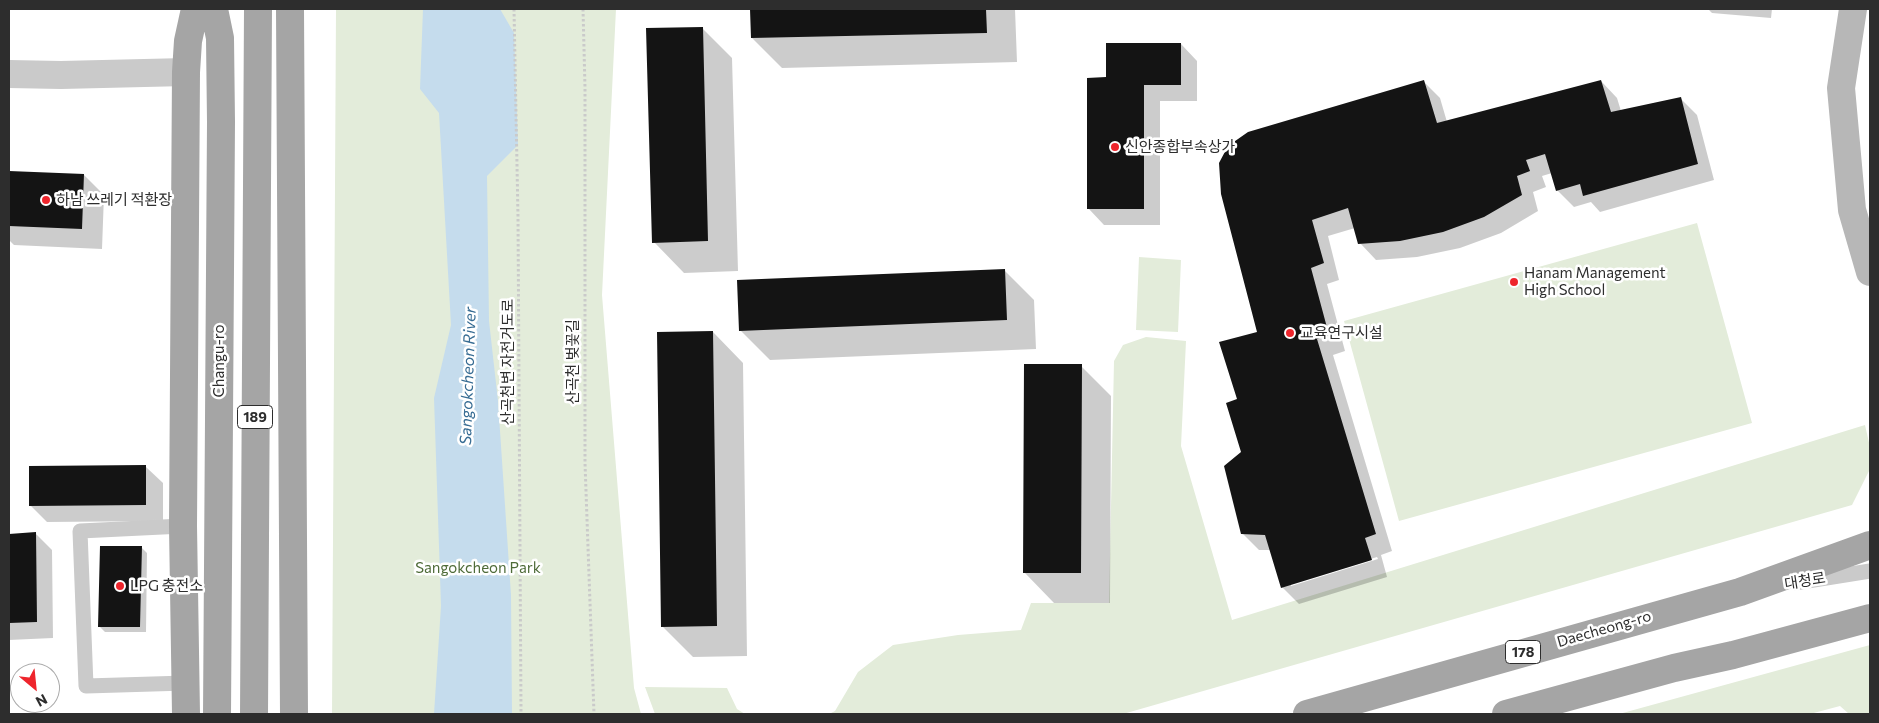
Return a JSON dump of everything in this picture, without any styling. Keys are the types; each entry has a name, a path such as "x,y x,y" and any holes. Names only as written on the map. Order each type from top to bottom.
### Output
{"main road":[{"path":"186,714 183,526 186,72 188,41 195,9"},
{"name":"Changu-ro","path":"214,9 220,38 221,122 217,714"},
{"name":"189","path":"254,714 258,9"},
{"path":"290,9 294,714"},
{"path":"1853,9 1841,88 1852,210 1870,272"},
{"name":"Daecheong-ro","path":"1307,714 1740,592 1870,545"},
{"path":"1506,714 1674,668 1733,655 1870,618"}],"street":[{"path":"9,74 61,75 186,72"}],"lane":[{"path":"183,526 80,530 86,686 186,682"},
{"name":"대청로","path":"1740,592 1870,571"}],"path":[{"name":"산곡천변 자전거도로","path":"514,9 518,227 521,714"},
{"name":"산곡천 벚꽃길","path":"583,9 585,88 585,463 592,714"}],"green space":[{"name":"Sangokcheon Park","path":"336,9 616,9 602,295 634,688 641,714 332,714"},
{"path":"1697,223 1752,423 1399,521 1344,321"},
{"path":"1139,257 1181,260 1178,332 1136,330"},
{"path":"1146,337 1186,341 1181,446 1232,620 1865,425 1870,447 1870,469 1852,505 1123,714 829,714 835,711 858,672 893,645 958,635 1021,630 1031,603 1109,603 1114,361 1123,345"},
{"path":"1870,645 1870,714 1849,714 1840,706 1810,714 1619,714"},
{"path":"645,687 727,688 737,709 745,714 655,714"}],"water":[{"name":"Sangokcheon River","path":"423,9 500,9 514,33 518,145 487,176 489,321 498,401 511,595 512,714 434,714 441,606 434,398 451,325 439,113 420,89"}],"building":[{"path":"750,9 986,9 987,33 751,38"},
{"path":"703,27 708,241 652,243 646,28"},
{"name":"신안종합부속상가","path":"1106,43 1181,43 1181,85 1144,85 1144,209 1087,209 1087,78 1106,77"},
{"name":"교육연구시설","path":"1424,80 1437,123 1601,80 1611,112 1681,97 1698,164 1583,196 1580,184 1556,191 1545,154 1526,160 1530,171 1517,176 1522,195 1484,217 1443,232 1400,241 1358,244 1348,208 1312,220 1324,263 1311,268 1329,335 1317,339 1376,534 1365,538 1372,560 1281,588 1265,535 1241,534 1224,466 1241,452 1226,403 1237,399 1219,342 1257,332 1221,194 1219,163 1228,146 1248,132"},
{"name":"하남 쓰레기 적환장","path":"9,171 84,174 82,229 9,226"},
{"path":"1005,269 1007,320 739,331 737,280"},
{"path":"713,331 717,626 661,627 657,332"},
{"path":"1024,364 1082,364 1081,573 1023,573"},
{"path":"146,465 146,505 29,506 29,466"},
{"path":"36,532 37,622 9,623 9,534"},
{"name":"LPG 충전소","path":"100,546 142,546 140,627 98,627"}],"place":[{"name":"신안종합부속상가","path":"1115,147"},
{"name":"하남 쓰레기 적환장","path":"46,200"},
{"name":"Hanam Management High School","path":"1514,282"},
{"name":"교육연구시설","path":"1290,333"},
{"name":"LPG 충전소","path":"120,586"}]}
